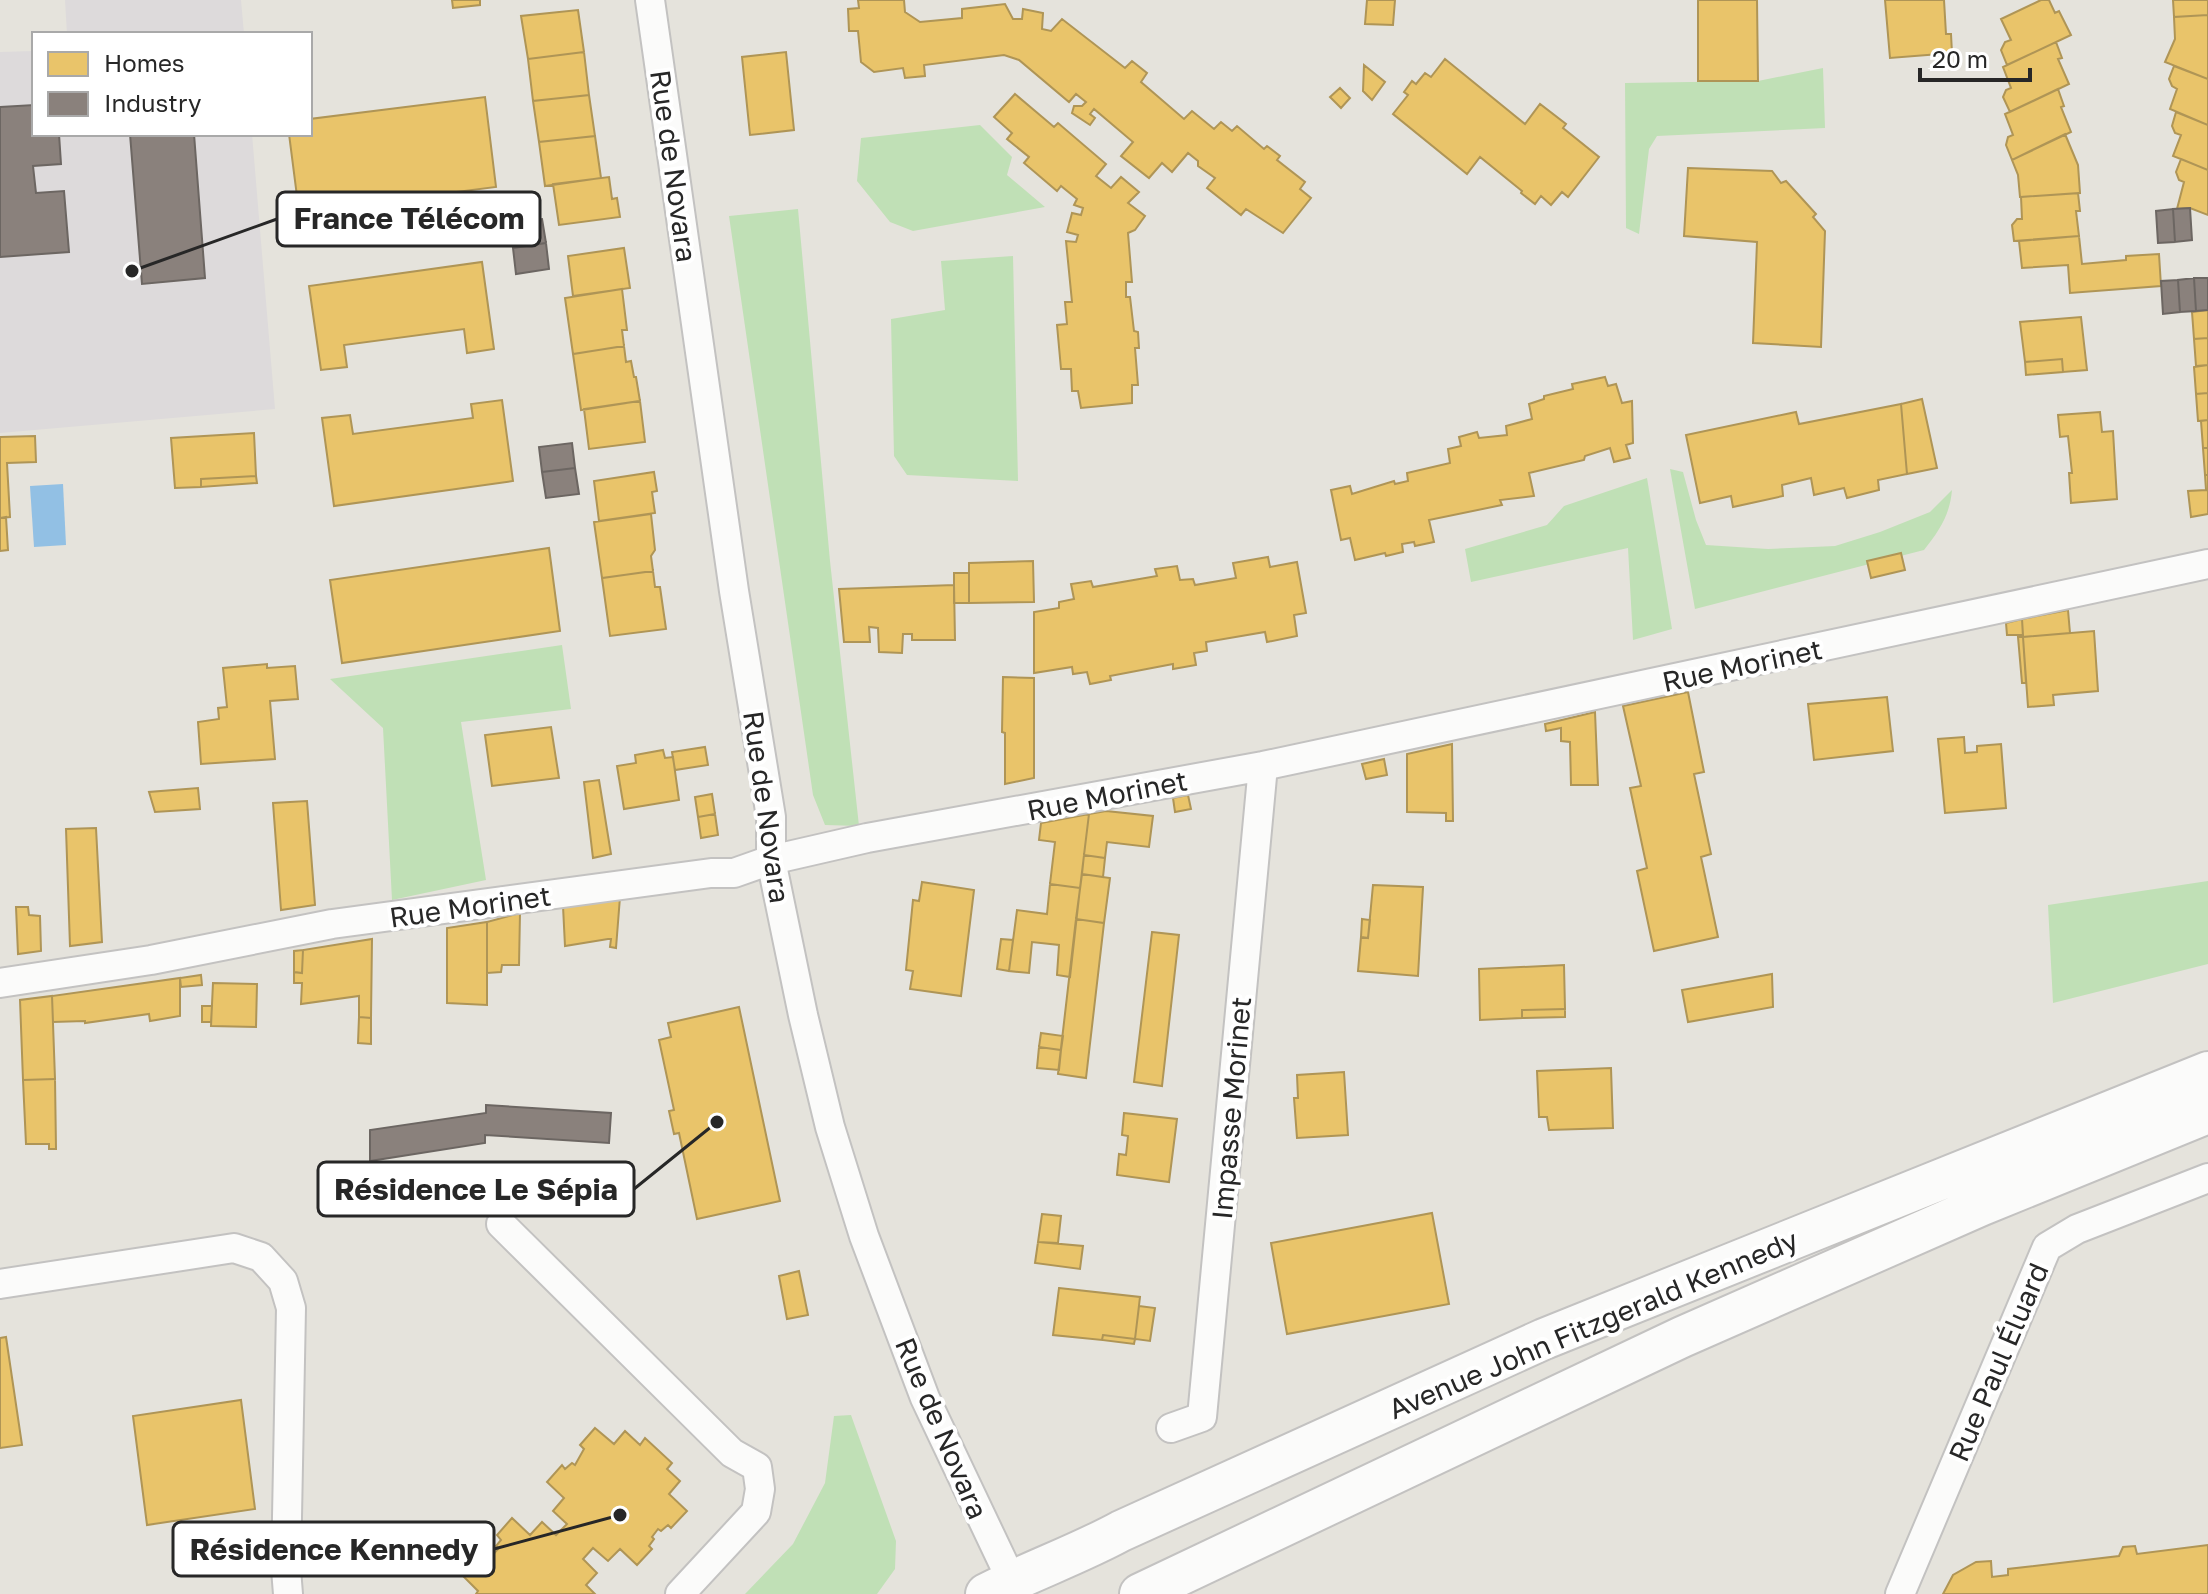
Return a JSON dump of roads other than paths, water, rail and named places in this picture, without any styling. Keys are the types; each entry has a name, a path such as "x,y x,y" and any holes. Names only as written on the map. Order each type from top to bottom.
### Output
{"main road":[{"name":"Avenue John Fitzgerald Kennedy","path":"1005,1590 1135,1524 1544,1339 2208,1072"},
{"name":"Avenue John Fitzgerald Kennedy","path":"1140,1594 1682,1337 1982,1205 2208,1113"}],"street":[{"name":"Rue de Novara","path":"650,0 734,591 771,817 771,860 803,1015 830,1127 864,1236 925,1398 1005,1590"},
{"name":"Rue Morinet","path":"0,983 151,960 332,924 711,873 734,873 771,860 867,838 1263,766 2208,564"},
{"name":"Impasse Morinet","path":"1171,1428 1202,1417 1263,766"},
{"name":"Rue Paul Éluard","path":"1900,1594 2047,1247 2077,1229 2208,1178"},
{"path":"501,1224 732,1453 757,1467 760,1489 756,1512 680,1594"},
{"path":"0,1284 234,1248 261,1257 283,1281 291,1308 288,1594"}],"water":[{"path":"63,484 66,545 34,547 30,486"}],"place":[{"name":"France Télécom","path":"132,271"},
{"name":"Résidence Le Sépia","path":"717,1122"},
{"name":"Résidence Kennedy","path":"620,1515"}]}
